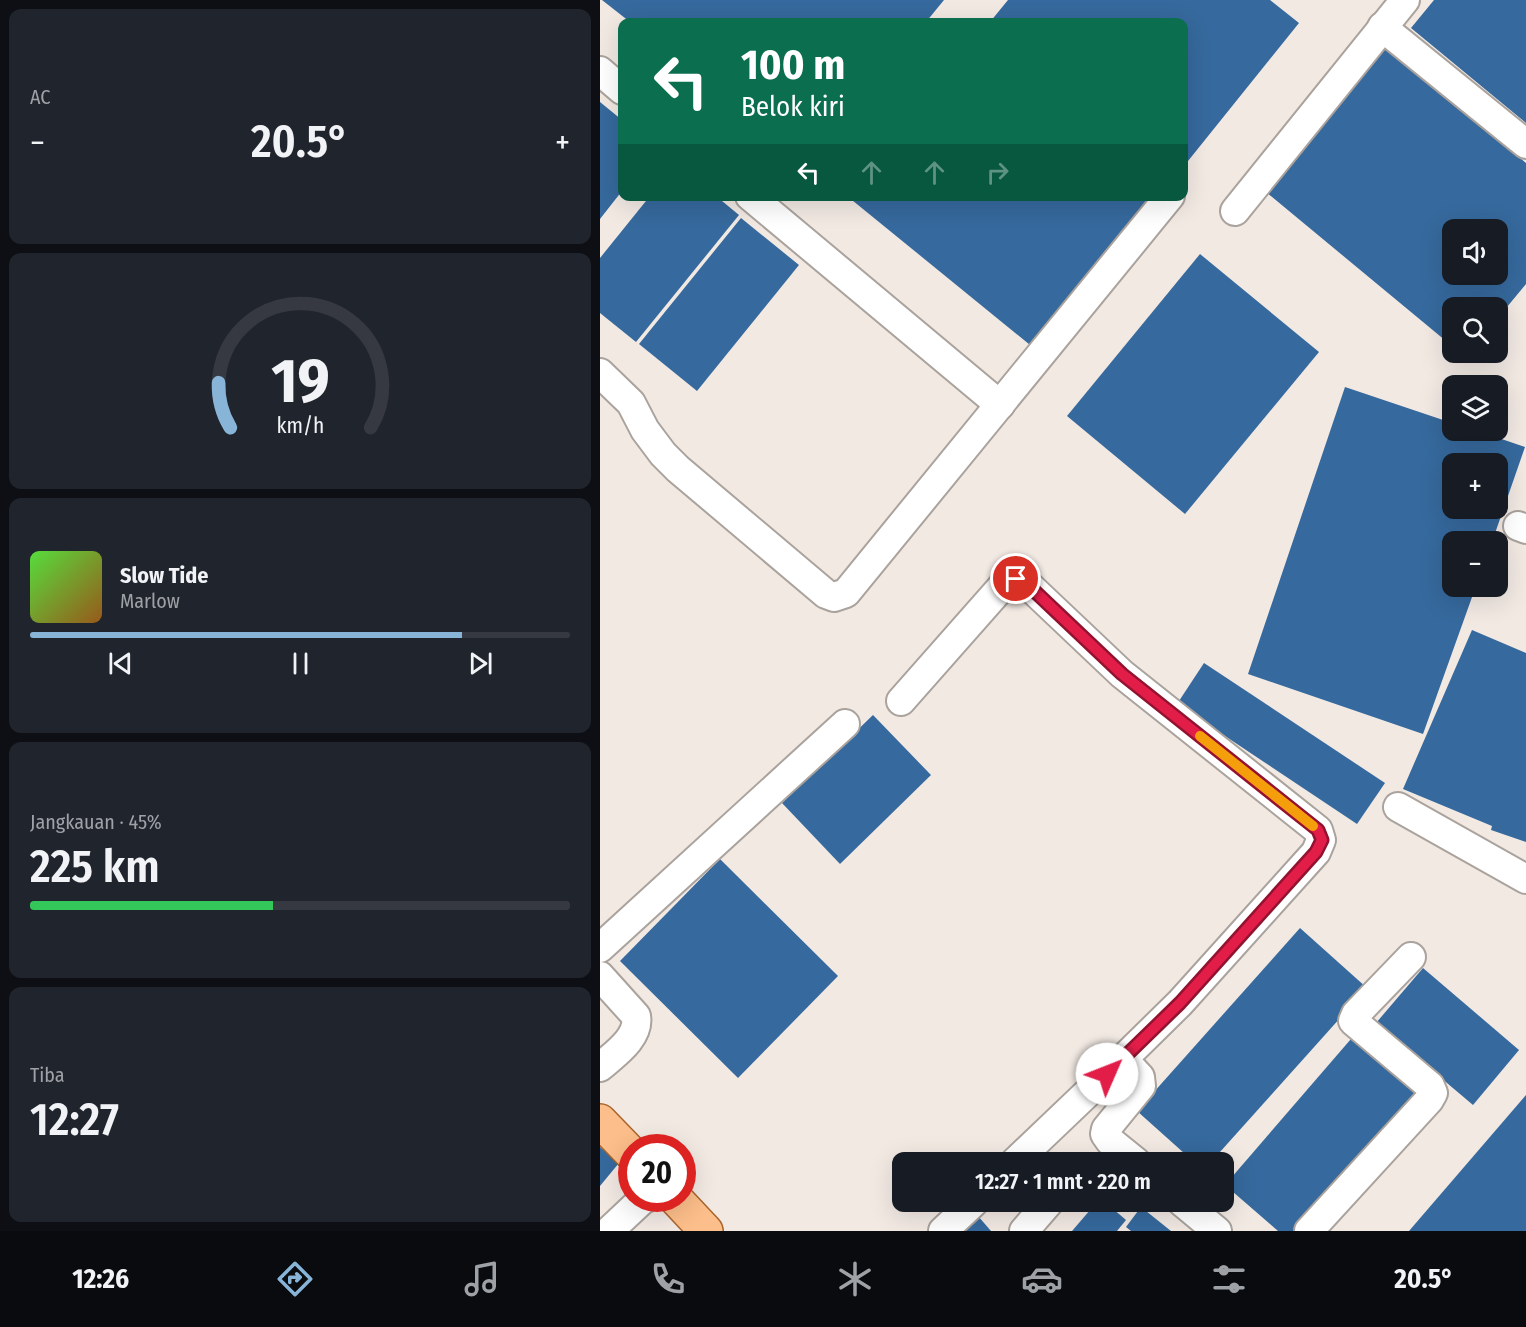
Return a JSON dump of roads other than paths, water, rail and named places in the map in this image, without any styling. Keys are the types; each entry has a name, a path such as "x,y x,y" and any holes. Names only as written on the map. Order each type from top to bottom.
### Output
{"main road":[{"path":"600,1121 618,1140"},
{"path":"688,1212 706,1231"}],"street":[{"path":"1235,211 1405,0"},
{"path":"1382,27 1526,144"},
{"path":"600,71 618,87"},
{"path":"756,201 1000,405"},
{"path":"600,373 631,403 645,430 678,469 826,594 834,597 846,593 1166,201"},
{"path":"901,701 1006,582 1016,579 1027,584 1122,674 1318,830 1322,840 1316,852 1180,1003 1025,1152"},
{"path":"600,948 845,724"},
{"path":"1398,807 1526,879"},
{"path":"1309,1231 1433,1093 1430,1086 1353,1021 1356,1014 1411,957"},
{"path":"600,976 636,1016 638,1024 634,1033 600,1067"},
{"path":"1123,1059 1140,1077 1141,1086 1106,1128 1105,1134 1124,1152"},
{"path":"609,1231 629,1212"},
{"path":"943,1231 963,1212"},
{"path":"1024,1231 1040,1212"},
{"path":"1194,1212 1217,1231"}]}
